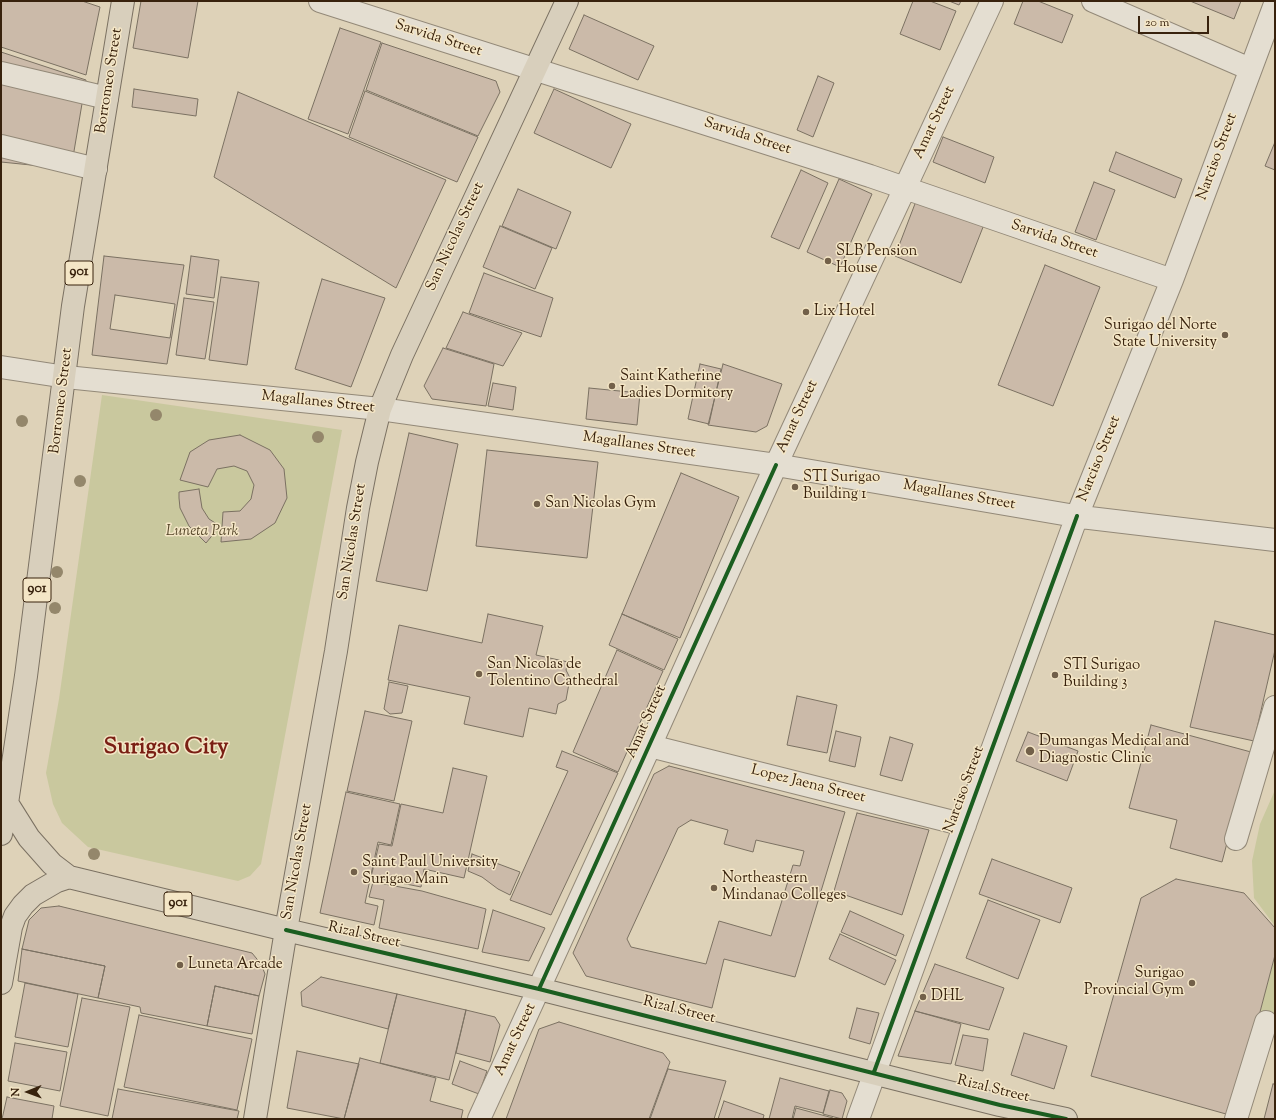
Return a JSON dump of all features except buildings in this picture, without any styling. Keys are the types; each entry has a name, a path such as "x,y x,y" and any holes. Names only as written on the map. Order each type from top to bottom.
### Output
{"main road":[{"name":"Borromeo Street","path":"1,834 4,803 66,377 73,306 123,1"},
{"name":"San Nicolas Street","path":"255,1119 286,930 336,651 366,462 380,409 402,355 567,1"},
{"name":"901","path":"4,803 29,838 52,864 69,877"},
{"name":"Rizal Street","path":"69,877 286,930 539,989 874,1072 998,1112 1066,1119"},
{"path":"1,983 7,919 33,896 57,881 69,877"}],"street":[{"name":"Sarvida Street","path":"320,1 905,188 1172,280"},
{"name":"Amat Street","path":"479,1119 650,746 776,465 992,1"},
{"path":"1093,1 1250,70"},
{"name":"Narciso Street","path":"858,1119 1076,516 1172,280 1275,4"},
{"path":"1,73 107,98"},
{"path":"1,146 96,169"},
{"name":"Magallanes Street","path":"1,367 66,377 380,409 776,465 1076,516 1275,540"},
{"path":"1236,839 1275,707"},
{"name":"Lopez Jaena Street","path":"650,746 965,824"},
{"path":"1236,1119 1266,1022"}],"green space":[{"name":"Luneta Park","path":"102,395 342,430 261,864 250,876 238,881 88,847 62,823 53,804 46,773 59,699"},
{"path":"1275,790 1275,926 1254,898 1252,861 1260,824"},
{"path":"1275,955 1275,1015 1260,1012"}],"cycle path":[{"path":"539,989 776,465"},
{"path":"874,1072 1077,516"},
{"path":"286,930 539,989 1000,1105 1066,1119"}],"place":[{"name":"SLB Pension House","path":"828,261"},
{"name":"Lix Hotel","path":"806,312"},
{"name":"Surigao del Norte State University","path":"1225,335"},
{"name":"Saint Katherine Ladies Dormitory","path":"612,386"},
{"name":"STI Surigao Building 1","path":"795,487"},
{"name":"San Nicolas Gym","path":"537,504"},
{"name":"San Nicolas de Tolentino Cathedral","path":"479,674"},
{"name":"STI Surigao Building 3","path":"1055,675"},
{"name":"Dumangas Medical and Diagnostic Clinic","path":"1030,751"},
{"name":"Saint Paul University Surigao Main","path":"354,872"},
{"name":"Northeastern Mindanao Colleges","path":"714,888"},
{"name":"Luneta Arcade","path":"180,965"},
{"name":"Surigao Provincial Gym","path":"1192,983"},
{"name":"DHL","path":"923,997"}],"district":[{"name":"Surigao City","path":"166,749"}]}
